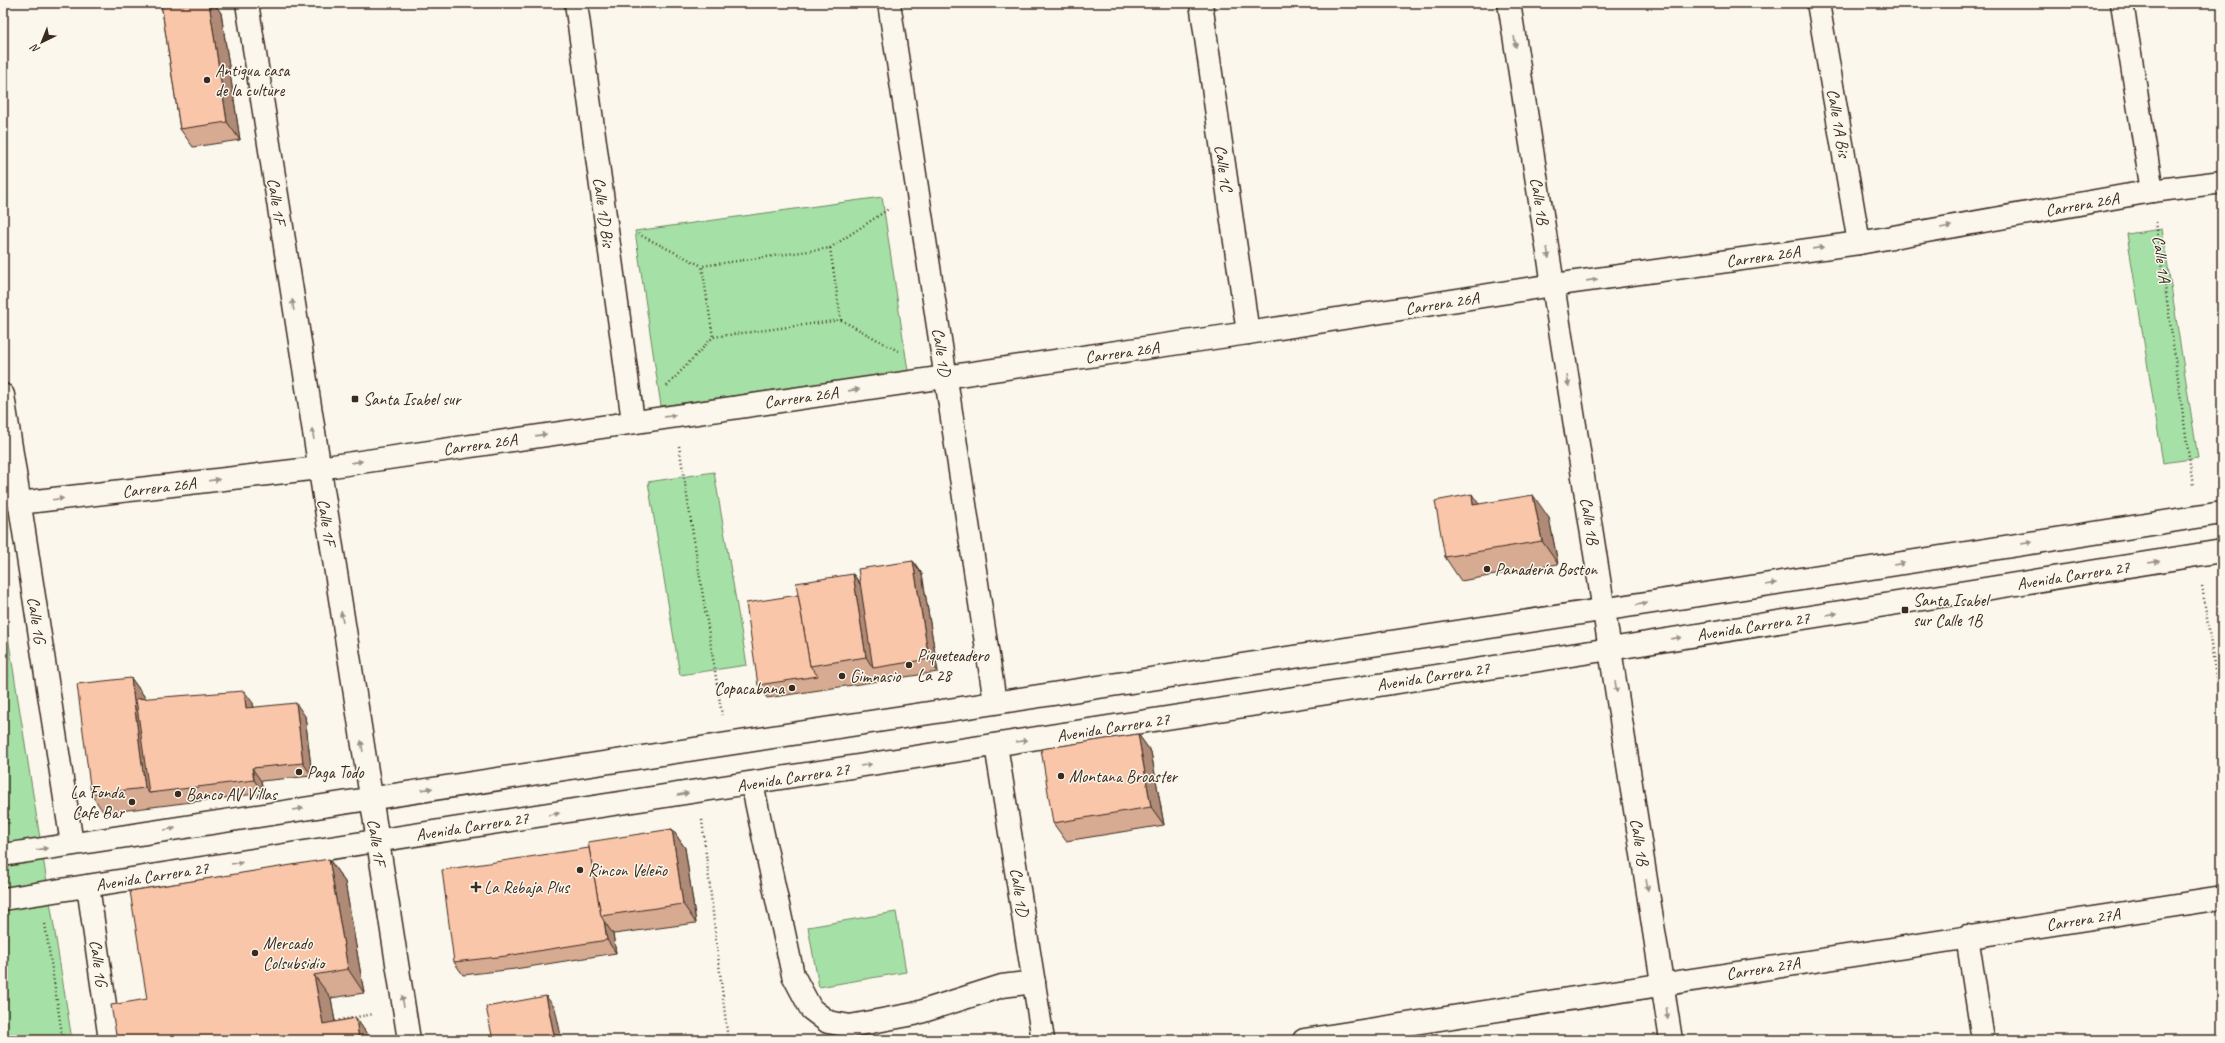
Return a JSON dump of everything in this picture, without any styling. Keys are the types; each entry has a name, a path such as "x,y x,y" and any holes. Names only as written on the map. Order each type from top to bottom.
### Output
{"street":[{"name":"Calle 1F","path":"247,3 409,1040"},
{"name":"Calle 1D Bis","path":"576,3 633,421"},
{"name":"Calle 1D","path":"890,3 995,702"},
{"name":"Calle 1C","path":"1201,3 1248,333"},
{"name":"Calle 1B","path":"1509,3 1671,1040"},
{"name":"Calle 1A Bis","path":"1818,3 1860,243"},
{"path":"2122,3 2152,191"},
{"name":"Carrera 26A","path":"19,503 319,468 633,421 1248,333 1553,285 1860,243 2152,191 2222,182"},
{"name":"Calle 1G","path":"3,395 72,844"},
{"path":"9,855 72,844 1604,609 2222,512"},
{"name":"Avenida Carrera 27","path":"3,899 699,792 2222,551"},
{"name":"Calle 1D","path":"996,745 1043,1040"},
{"path":"752,783 793,975 811,1009 828,1022 850,1026 914,1014 1002,986 1034,982"},
{"name":"Calle 1G","path":"88,886 110,1040"},
{"name":"Carrera 27A","path":"1304,1040 1375,1034 1662,983 2222,898"},
{"path":"1967,936 1983,1040"}],"path":[{"path":"605,218 702,266 830,248 917,190"},
{"name":"Calle 1A","path":"2152,191 2197,517"},
{"path":"830,248 841,320"},
{"path":"702,266 713,337"},
{"path":"665,388 713,337 841,320 946,377"},
{"path":"675,415 726,743"},
{"path":"2198,555 2222,716"},
{"path":"3,787 9,855"},
{"path":"699,792 728,1040"},
{"path":"41,893 63,1040"},
{"path":"335,1021 379,1013"}],"green space":[{"path":"882,197 908,371 661,406 635,231"},
{"path":"2162,229 2198,458 2163,463 2127,234"},
{"path":"714,472 747,665 680,675 648,482"},
{"path":"3,605 72,1040 3,1040"},
{"path":"896,912 906,972 819,987 808,927"}],"building":[{"name":"Antigua casa de la culture","path":"161,3 209,3 227,122 180,129"},
{"path":"1472,494 1473,505 1533,495 1542,541 1445,557 1435,501"},
{"path":"913,561 929,659 873,668 858,569"},
{"path":"853,574 866,657 810,666 796,583"},
{"path":"798,595 810,666 818,676 758,685 746,603"},
{"path":"131,678 145,788 91,794 77,684"},
{"path":"244,691 246,708 296,703 303,763 252,768 254,780 149,793 136,699"},
{"path":"1138,734 1151,807 1053,823 1041,749"},
{"path":"672,829 683,904 601,916 588,842"},
{"path":"589,848 601,916 604,921 607,940 506,956 454,962 442,870"},
{"name":"Mercado Colsubsidio","path":"329,859 348,969 314,975 323,1024 356,1018 359,1040 117,1040 111,1005 147,999 130,891"},
{"path":"546,996 555,1040 493,1040 486,1007"}],"place":[{"name":"Antigua casa de la culture","path":"207,80"},
{"name":"Santa Isabel sur","path":"355,399"},
{"name":"Panadería Boston","path":"1487,569"},
{"name":"Santa Isabel sur Calle 1B","path":"1905,610"},
{"name":"Piqueteadero La 28","path":"909,665"},
{"name":"Gimnasio","path":"842,676"},
{"name":"Copacabana","path":"792,688"},
{"name":"Paga Todo","path":"299,772"},
{"name":"Montana Broaster","path":"1061,776"},
{"name":"Banco AV Villas","path":"178,794"},
{"name":"La Fonda Cafe Bar","path":"132,802"},
{"name":"Rincon Veleño","path":"580,870"},
{"name":"La Rebaja Plus","path":"476,887"},
{"name":"Mercado Colsubsidio","path":"255,953"}]}
